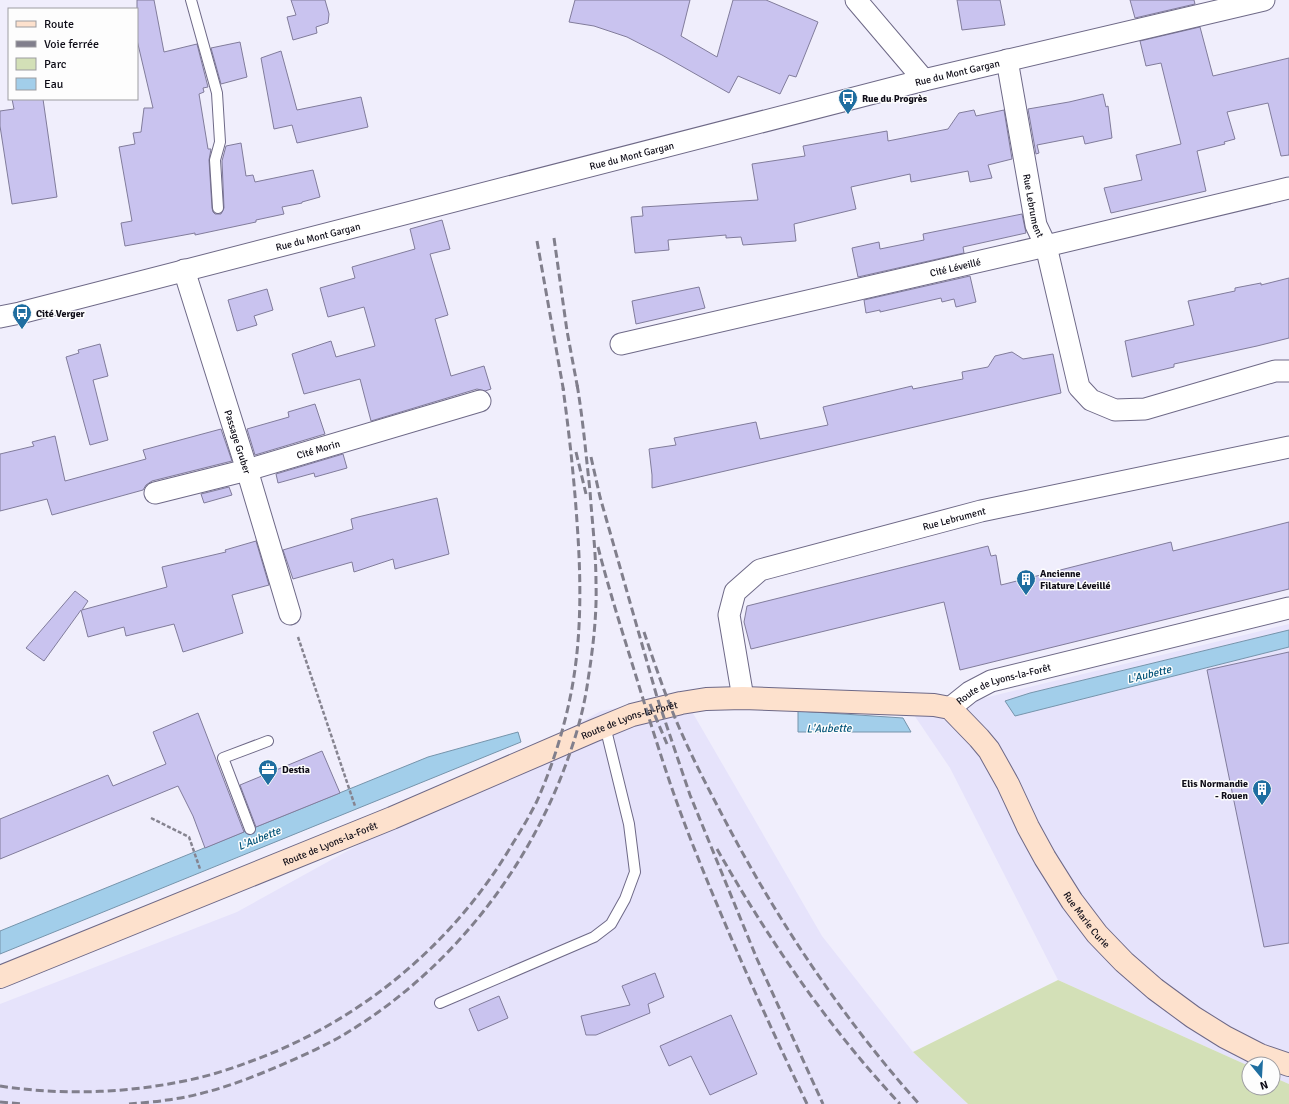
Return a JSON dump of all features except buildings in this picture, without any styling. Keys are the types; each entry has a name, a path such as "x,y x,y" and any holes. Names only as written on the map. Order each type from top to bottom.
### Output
{"street":[{"path":"856,0 924,80"},
{"name":"Rue du Mont Gargan","path":"0,317 20,314 184,270 924,80 1264,0"},
{"name":"Rue Lebrument","path":"1007,60 1036,226 1046,246 1079,387 1091,400 1115,410 1145,409 1275,371 1289,371"},
{"name":"Cité Léveillé","path":"621,344 1046,246 1289,188"},
{"name":"Passage Gruber","path":"184,270 290,614"},
{"name":"Cité Morin","path":"155,493 246,470 480,401"},
{"name":"Rue Lebrument","path":"743,698 729,615 735,592 760,570 981,511 1289,447"},
{"name":"Route de Lyons-la-Forêt","path":"0,977 392,818 632,715 681,703 706,699 743,698 916,704 950,708 970,692 991,681 1289,608"},
{"name":"Rue Marie Curie","path":"950,708 989,750 1008,784 1045,858 1072,901 1097,934 1124,962 1155,989 1193,1017 1218,1033 1260,1055 1289,1065"}],"lane":[{"path":"191,0 217,93 220,142 215,160 218,208"},
{"path":"440,1003 594,937 611,924 635,872 629,824 605,726"},
{"path":"250,829 223,758 268,741"}],"path":[{"path":"290,614 346,783"},
{"path":"151,818 189,837 194,852"}],"shaded area":[{"path":"1289,624 1289,1084 1281,1080 1281,1056 1241,1056 1241,1062 1058,980 950,768 914,715"},
{"path":"683,696 822,936 913,1052 968,1104 0,1104 0,1004 237,912 601,711"}],"green space":[{"path":"1058,980 1241,1062 1241,1096 1281,1096 1281,1080 1289,1084 1289,1104 968,1104 913,1052"}],"water":[{"name":"L'Aubette","path":"1289,630 1289,647 1015,716 1005,701 1030,693"},
{"name":"L'Aubette","path":"798,711 903,718 911,732 798,732"},
{"name":"L'Aubette","path":"518,732 521,742 0,954 0,931 428,757"}],"railway":[{"path":"554,238 567,331 578,390"},
{"path":"537,241 564,393"},
{"path":"129,1104 182,1098 224,1087 298,1058 353,1029 386,1006 417,981 446,953 473,924 498,892 520,859 540,823 557,787 572,748 586,694 593,644 596,607 595,560 590,491 577,384"},
{"path":"0,1086 74,1092 124,1090 198,1078 249,1062 290,1045 329,1025 366,1002 433,946 462,914 489,880 520,832 537,801 558,745 572,688 578,647 580,605 579,563 573,471 563,388"},
{"path":"576,452 586,494"},
{"path":"591,457 600,497 657,697 690,795 757,959 823,1104"},
{"path":"598,547 650,722 687,830 744,968 807,1104"},
{"path":"644,632 671,709 684,738 718,807 761,886 809,962 835,999 862,1035 919,1104"},
{"path":"650,704 667,744"},
{"path":"717,849 757,916 801,982 848,1044 900,1104"},
{"path":"0,1102 23,1104"}],"place":[{"name":"Rue du Progrès","path":"848,115"},
{"name":"Cité Verger","path":"22,330"},
{"name":"Ancienne Filature Léveillé","path":"1026,596"},
{"name":"Destia","path":"268,786"},
{"name":"Elis Normandie - Rouen","path":"1262,806"}]}
